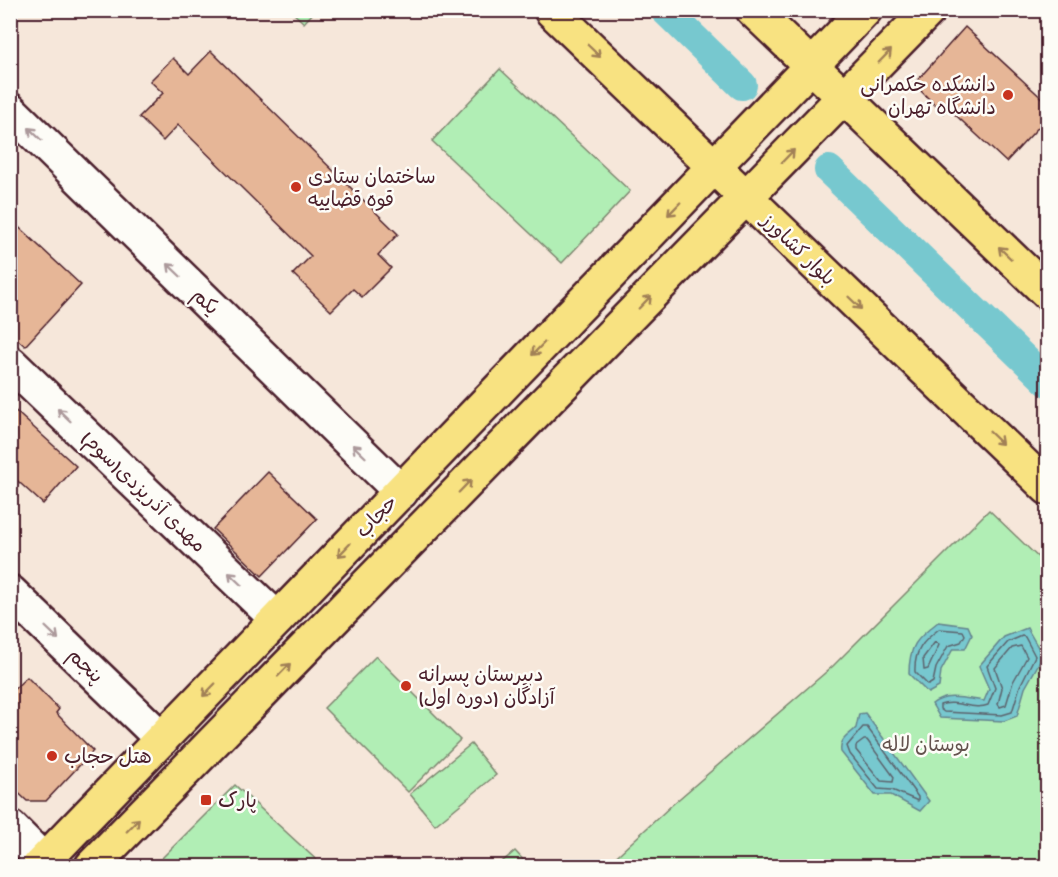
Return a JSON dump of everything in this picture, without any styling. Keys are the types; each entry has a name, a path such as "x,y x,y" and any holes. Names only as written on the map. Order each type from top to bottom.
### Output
{"main road":[{"name":"بلوار کشاورز","path":"552,10 1047,488"},
{"path":"753,10 1047,293"},
{"name":"حجاب","path":"41,864 865,10"},
{"path":"92,867 929,10"},
{"path":"582,304 612,336"},
{"path":"400,492 431,520"},
{"path":"277,619 307,647"}],"street":[{"name":"یکم","path":"10,110 400,492"},
{"name":"مهدی آذریزدی(سوم)","path":"10,363 277,619"},
{"name":"پنجم","path":"10,592 162,739"},
{"path":"10,827 41,864"}],"green space":[{"path":"291,11 315,11 304,23"},
{"path":"500,69 630,191 562,263 432,141"},
{"name":"بوستان لاله","path":"989,510 1047,566 1047,866 606,866 673,804 833,666"},
{"path":"376,656 460,740 408,792 324,708"},
{"path":"471,744 496,775 435,825 410,794"},
{"path":"235,785 323,866 154,866"},
{"path":"515,851 529,866 497,866"}],"water":[{"path":"938,622 968,626 972,635 965,649 953,649 941,671 939,687 928,693 909,674 910,656 919,639"},
{"path":"1027,628 1043,656 1025,688 1017,716 1004,721 940,718 932,704 938,700 957,697 984,701 989,689 979,666 1004,637"},
{"path":"865,713 929,801 920,811 891,795 875,795 841,752 843,740 856,728 859,714"}],"building":[{"path":"965,27 1047,103 1047,118 1006,162 948,108 943,113 914,84"},
{"name":"ساختمان ستادی قوه قضاییه","path":"211,51 398,234 378,255 391,268 362,297 353,289 331,311 293,274 311,256 178,125 163,141 139,117 163,93 150,81 173,58 189,74"},
{"path":"10,219 81,285 25,346 10,333"},
{"path":"10,406 76,466 43,504 10,474"},
{"path":"268,472 317,519 262,576 213,529"},
{"name":"هتل حجاب","path":"27,677 59,709 56,713 93,751 46,801 27,801 10,785 10,693"}],"waterway":[{"path":"665,10 742,85"},
{"path":"829,170 1048,382"}],"place":[{"name":"دانشکده حکمرانی دانشگاه تهران","path":"1008,95"},
{"name":"ساختمان ستادی قوه قضاییه","path":"296,187"},
{"name":"دبيرستان پسرانه آزادگان (دوره اول)","path":"406,686"},
{"name":"هتل حجاب","path":"52,756"},
{"name":"پارک","path":"206,800"}]}
